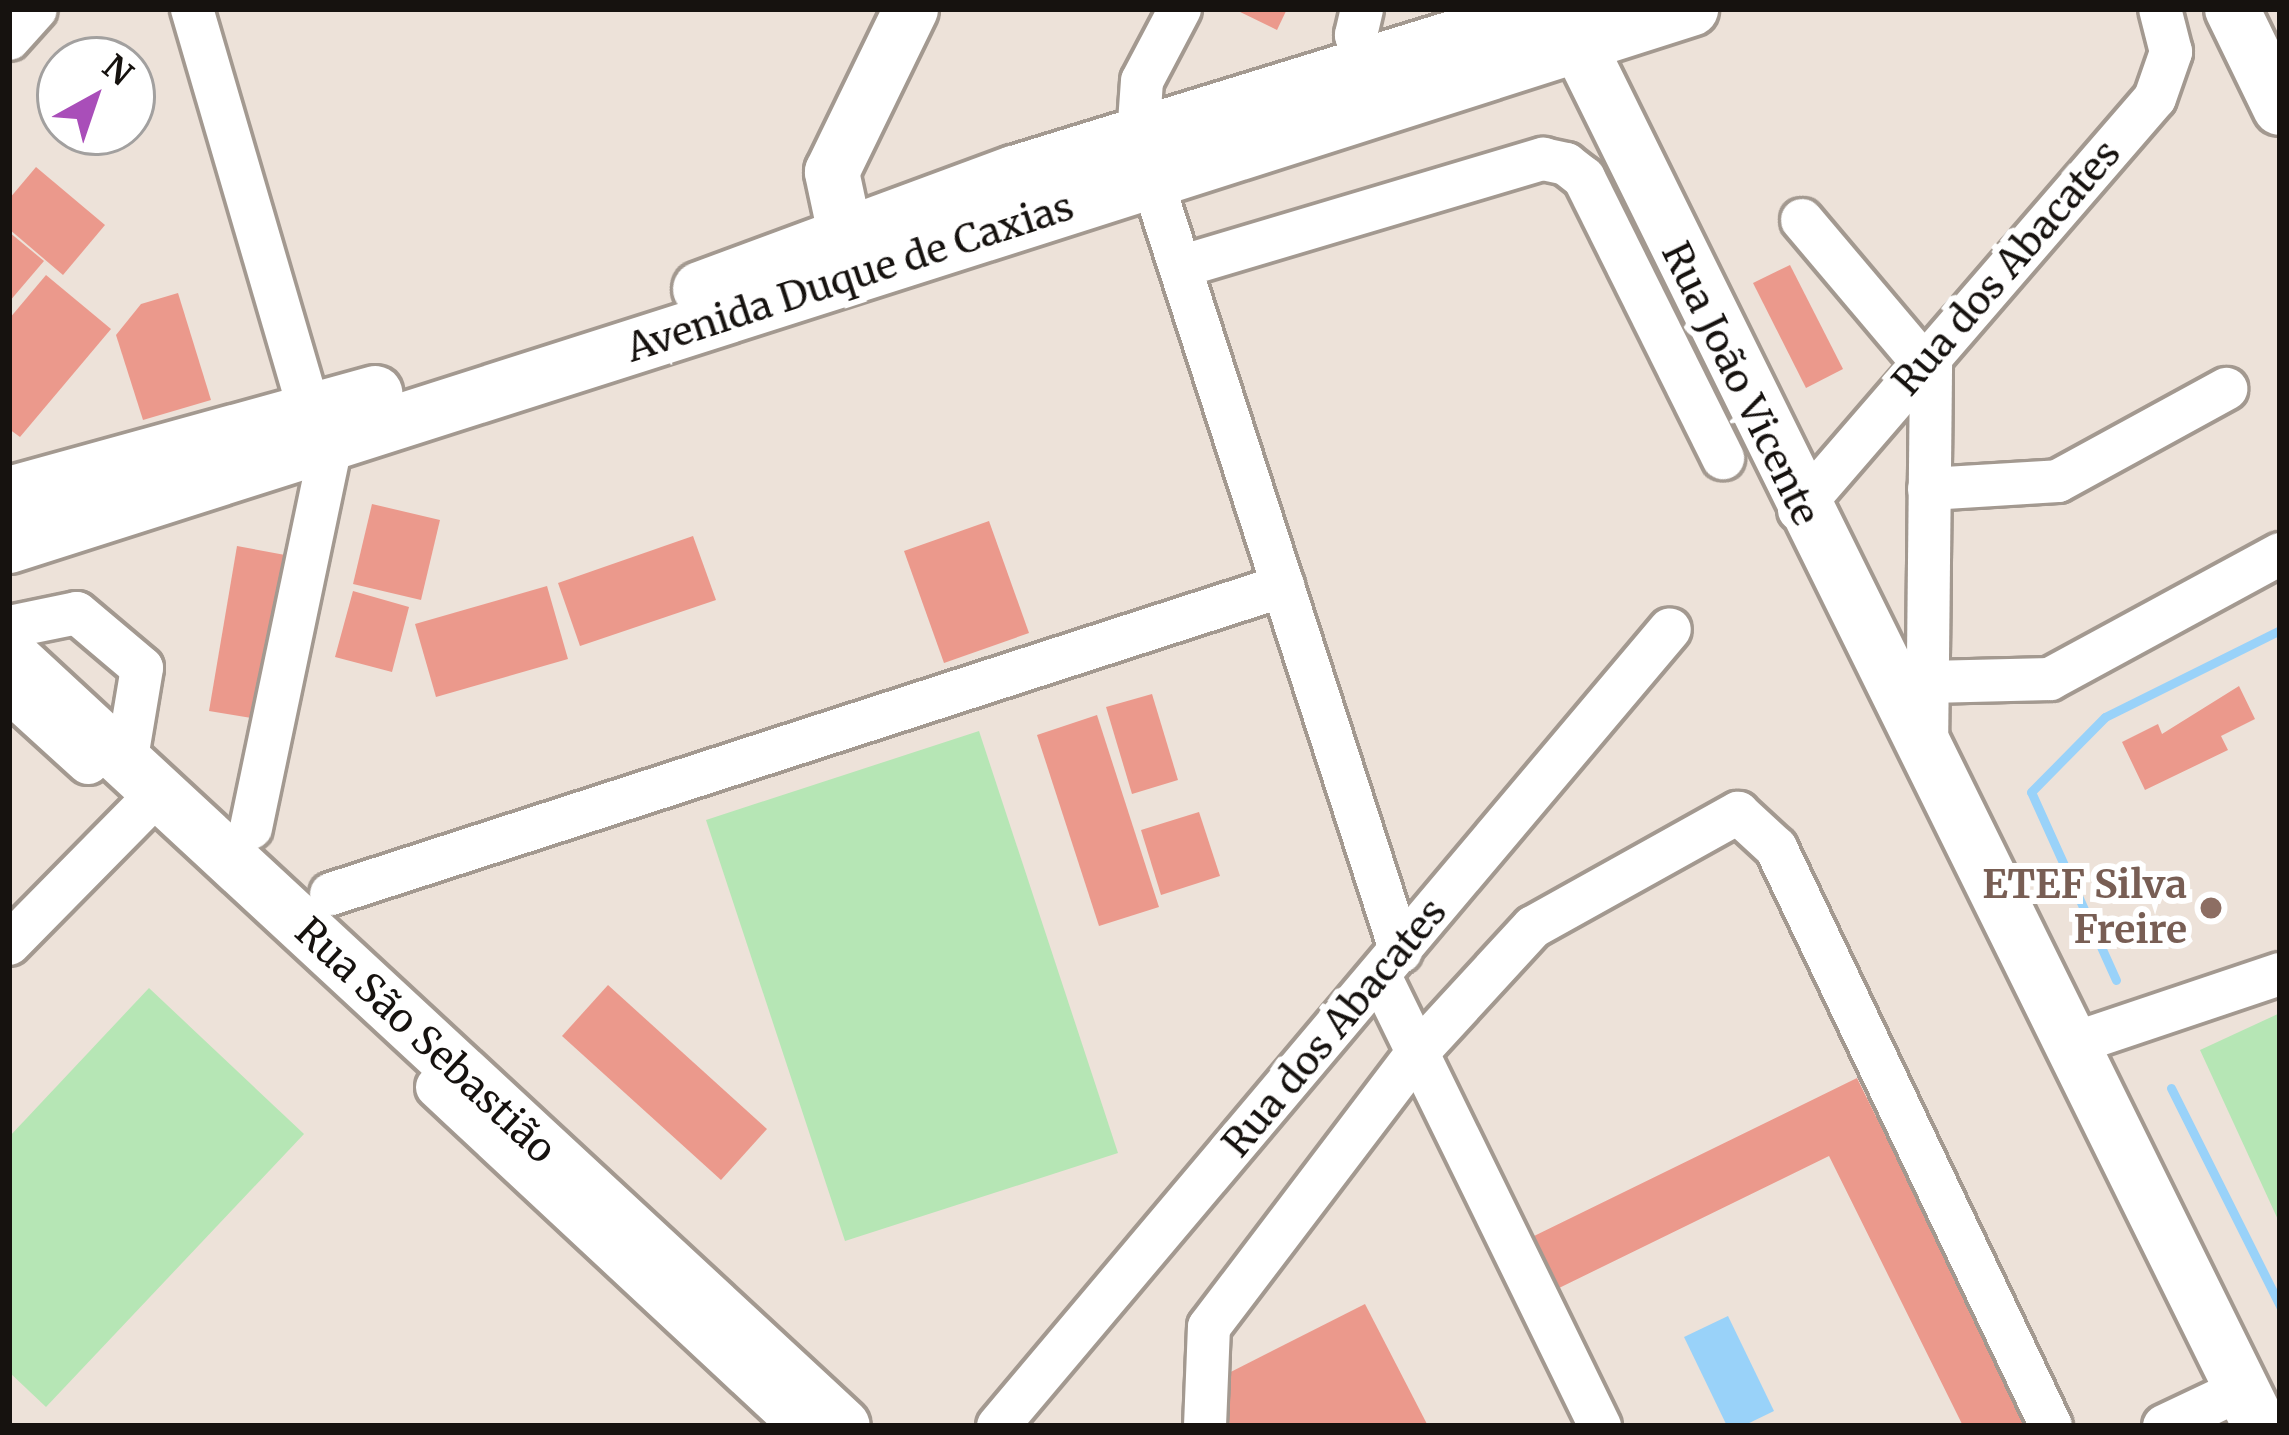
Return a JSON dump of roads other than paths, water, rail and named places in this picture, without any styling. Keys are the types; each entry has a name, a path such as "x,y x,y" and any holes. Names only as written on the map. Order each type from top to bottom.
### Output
{"main road":[{"path":"848,251 835,162 911,9"},
{"name":"Avenida Duque de Caxias","path":"13,511 321,430 634,313 1370,87 1562,21 1691,9"},
{"name":"Rua João Vicente","path":"1562,21 1799,510 1928,754 2251,1407"},
{"path":"2241,27 2280,107"},
{"name":"Rua São Sebastião","path":"9,654 142,790 843,1426"}],"street":[{"path":"9,39 37,9"},
{"path":"192,9 321,430 251,828"},
{"path":"1180,9 1142,81 1144,158 1183,266 1283,586 1417,1053 1600,1426"},
{"path":"1362,9 1370,87"},
{"name":"Rua dos Abacates","path":"1799,510 2156,98 2171,52 2160,9"},
{"path":"1183,266 1544,159 1566,164 1585,178 1723,458"},
{"path":"1802,220 1927,358"},
{"name":"Rua João Vicente","path":"1927,358 1928,754"},
{"path":"1929,489 2058,481 2227,389"},
{"path":"1930,682 2050,679 2280,554"},
{"path":"331,894 1283,586"},
{"path":"9,627 77,613 142,668 142,790 9,944"},
{"name":"Rua dos Abacates","path":"998,1426 1670,629"},
{"name":"Rua São Sebastião","path":"9,692 142,790 801,1426"},
{"path":"1205,1426 1209,1328 1417,1053 1534,927 1738,813 1760,823 2051,1426"},
{"path":"2069,1045 2280,974"},
{"path":"2164,1426 2251,1407"}],"water":[{"path":"1728,1316 1774,1411 1743,1426 1727,1426 1684,1337"}],"waterway":[{"path":"2116,980 2031,792 2105,717 2280,630"},
{"path":"2171,1088 2280,1306"}],"place":[{"name":"ETEF Silva Freire","path":"2211,908"}]}
